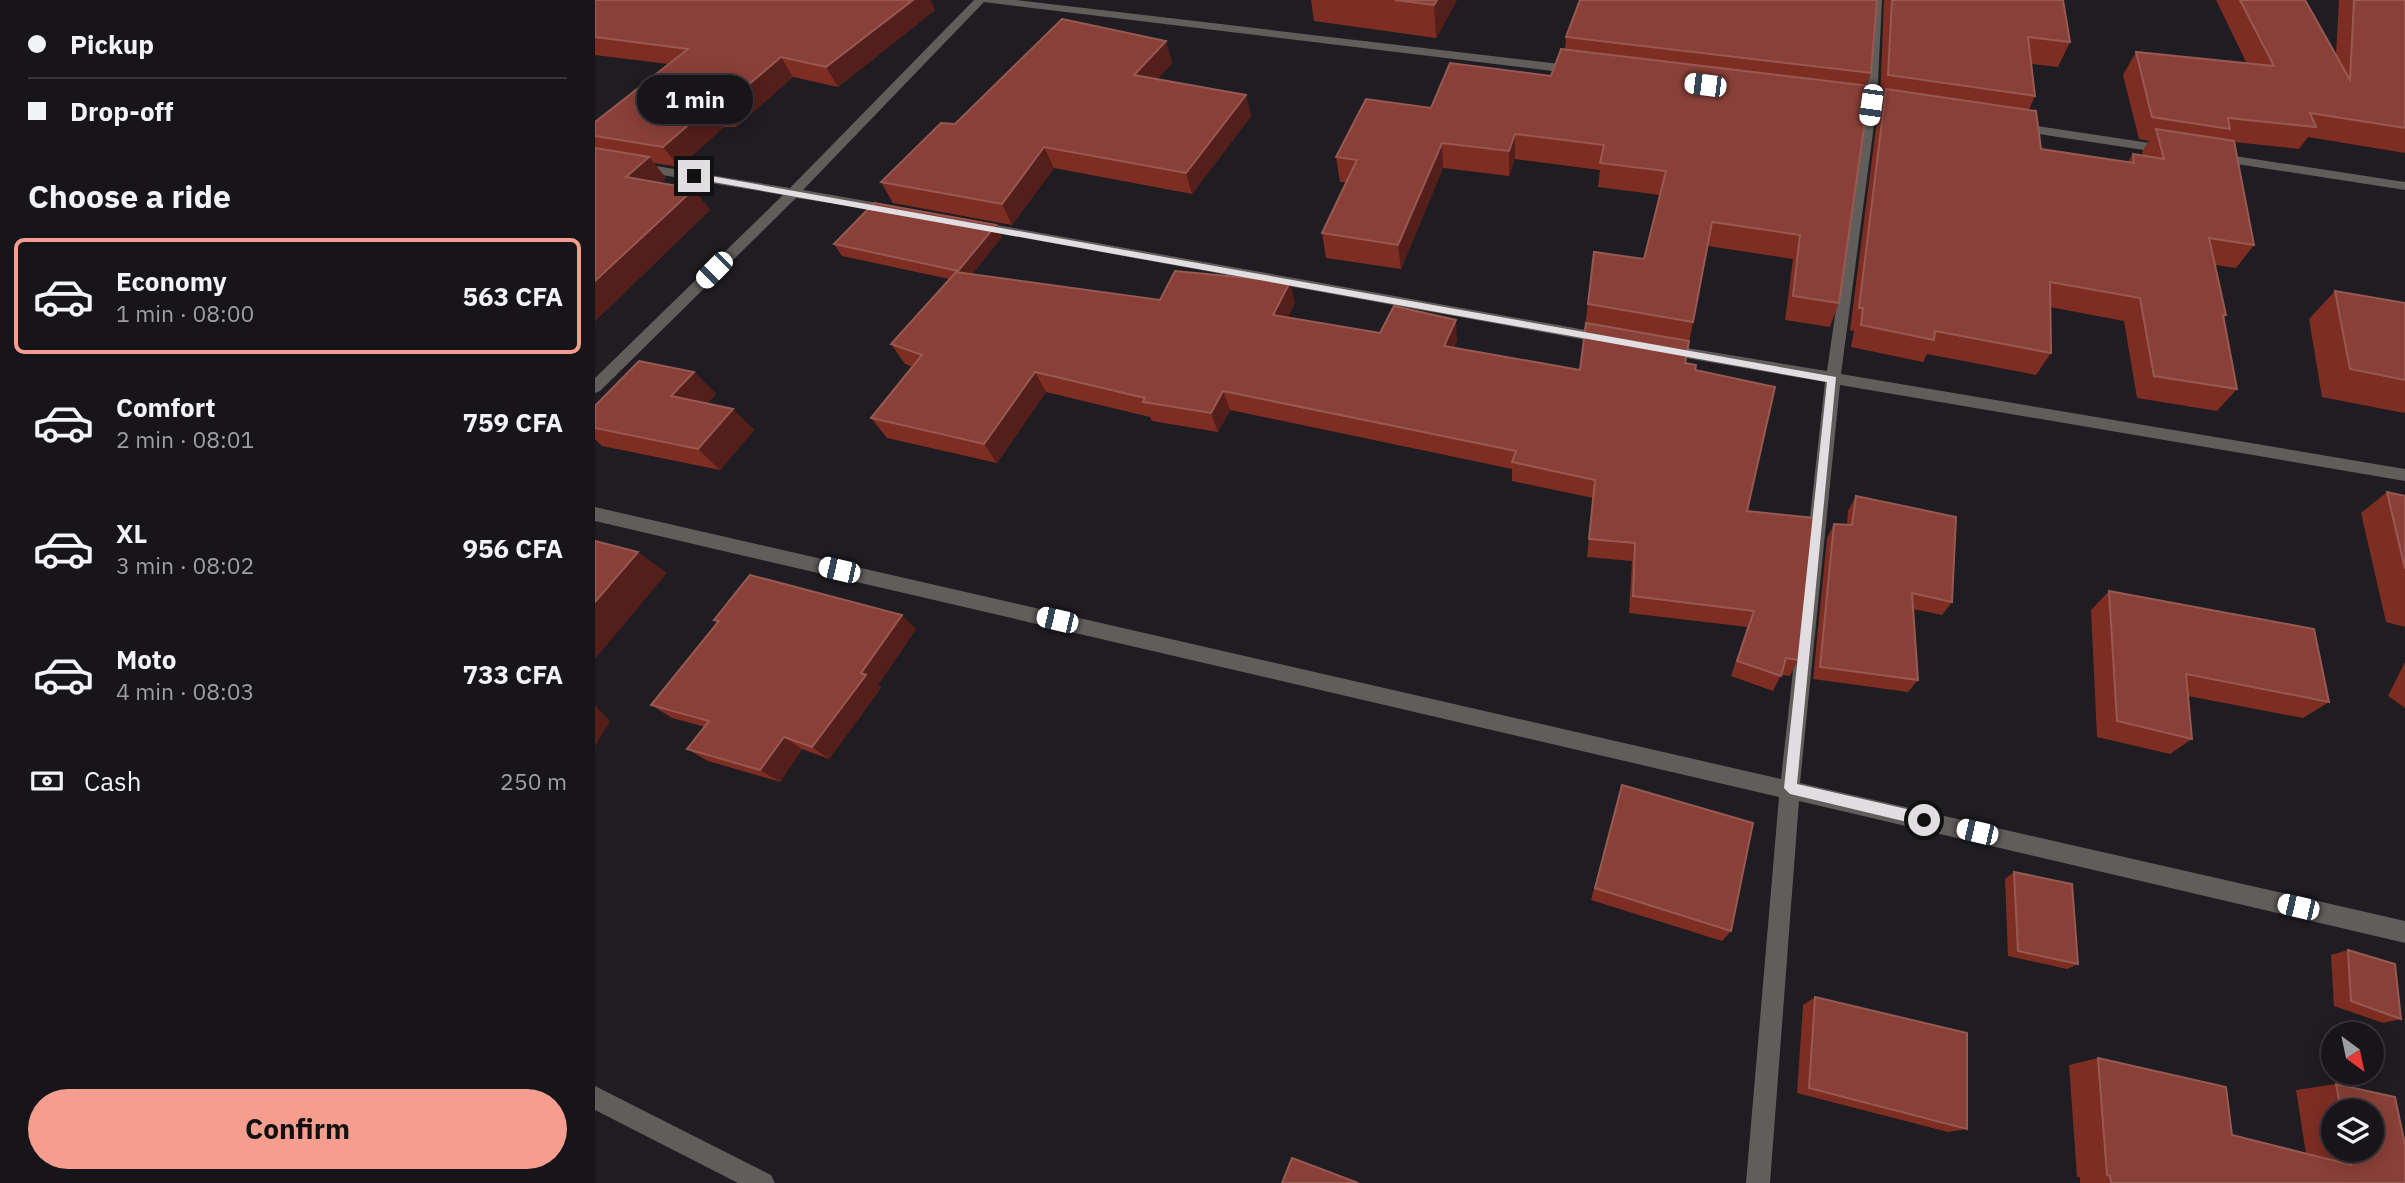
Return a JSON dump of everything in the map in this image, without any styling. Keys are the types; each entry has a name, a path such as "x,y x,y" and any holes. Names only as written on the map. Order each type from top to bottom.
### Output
{"street":[{"path":"595,387 794,192 980,0"},
{"path":"988,0 1595,72"},
{"path":"1758,1183 1790,788 1833,380 1871,105 1877,0"},
{"path":"1829,100 1912,111"},
{"path":"2008,125 2186,152"},
{"path":"2200,154 2405,186"},
{"path":"595,160 917,214"},
{"path":"958,222 1833,380 2405,475"},
{"path":"595,514 2405,932"},
{"path":"595,1098 763,1183"}],"building":[{"path":"595,0 913,0 826,67 781,57 722,107 709,107 663,147 595,136 595,122 688,49 595,37"},
{"path":"1395,0 1437,0 1434,5"},
{"path":"1580,0 1877,0 1871,73 1566,37"},
{"path":"1892,0 2063,0 2070,42 2028,37 2035,96 1888,75"},
{"path":"2240,0 2305,0 2350,80 2354,0 2405,0 2405,128 2310,113 2316,127 2228,118 2230,129 2152,117 2136,52 2274,66"},
{"path":"1062,19 1166,41 1134,75 1246,95 1186,173 1044,147 1002,204 881,182 941,123 955,124"},
{"path":"1561,49 1870,86 1839,303 1793,296 1800,235 1712,222 1693,322 1588,304 1594,252 1644,259 1666,171 1600,163 1604,145 1515,134 1509,151 1442,143 1398,245 1322,233 1357,160 1336,157 1366,99 1431,108 1450,63 1551,76"},
{"path":"1886,89 2036,111 2041,149 2134,163 2133,154 2164,159 2156,129 2234,141 2254,245 2209,238 2226,315 2223,315 2237,389 2154,376 2140,298 2050,282 2051,353 1935,331 1934,340 1861,325 1863,308 1859,308"},
{"path":"595,148 649,157 626,177 694,189 595,281"},
{"path":"874,203 996,225 958,271 834,244"},
{"path":"1175,271 1290,282 1273,315 1380,333 1394,306 1456,320 1444,346 1580,370 1586,323 1689,341 1685,363 1696,365 1695,370 1775,387 1747,511 1814,518 1798,660 1786,658 1781,676 1737,661 1754,611 1633,596 1635,543 1589,539 1595,480 1512,462 1516,451 1223,391 1211,413 1143,402 1145,398 1035,372 984,444 871,418 922,355 891,344 956,272 1160,300"},
{"path":"2335,291 2405,303 2405,380 2350,369"},
{"path":"639,361 694,372 671,396 733,409 698,449 595,428 595,406"},
{"path":"2387,492 2405,496 2405,569"},
{"path":"1856,496 1956,517 1952,602 1912,593 1918,680 1820,667 1834,524 1852,525"},
{"path":"595,541 638,552 595,602"},
{"path":"750,575 902,615 861,673 866,675 812,747 784,737 760,770 687,749 709,721 651,705 719,621 714,620"},
{"path":"2109,591 2314,629 2329,702 2186,674 2192,739 2117,721"},
{"path":"1622,785 1753,823 1731,931 1595,888"},
{"path":"2014,872 2072,884 2078,964 2018,951"},
{"path":"2348,950 2395,964 2401,1019 2351,1001"},
{"path":"1815,997 1967,1033 1967,1129 1809,1088"},
{"path":"2098,1058 2226,1087 2232,1135 2321,1157 2321,1162 2351,1165 2350,1162 2384,1162 2384,1099 2339,1099 2336,1085 2395,1097 2405,1145 2405,1183 2111,1183 2110,1176 2107,1175"},
{"path":"1292,1158 1358,1183 1282,1183"}],"route":[{"path":"694,176 1833,380 1790,788 1924,820"}]}
